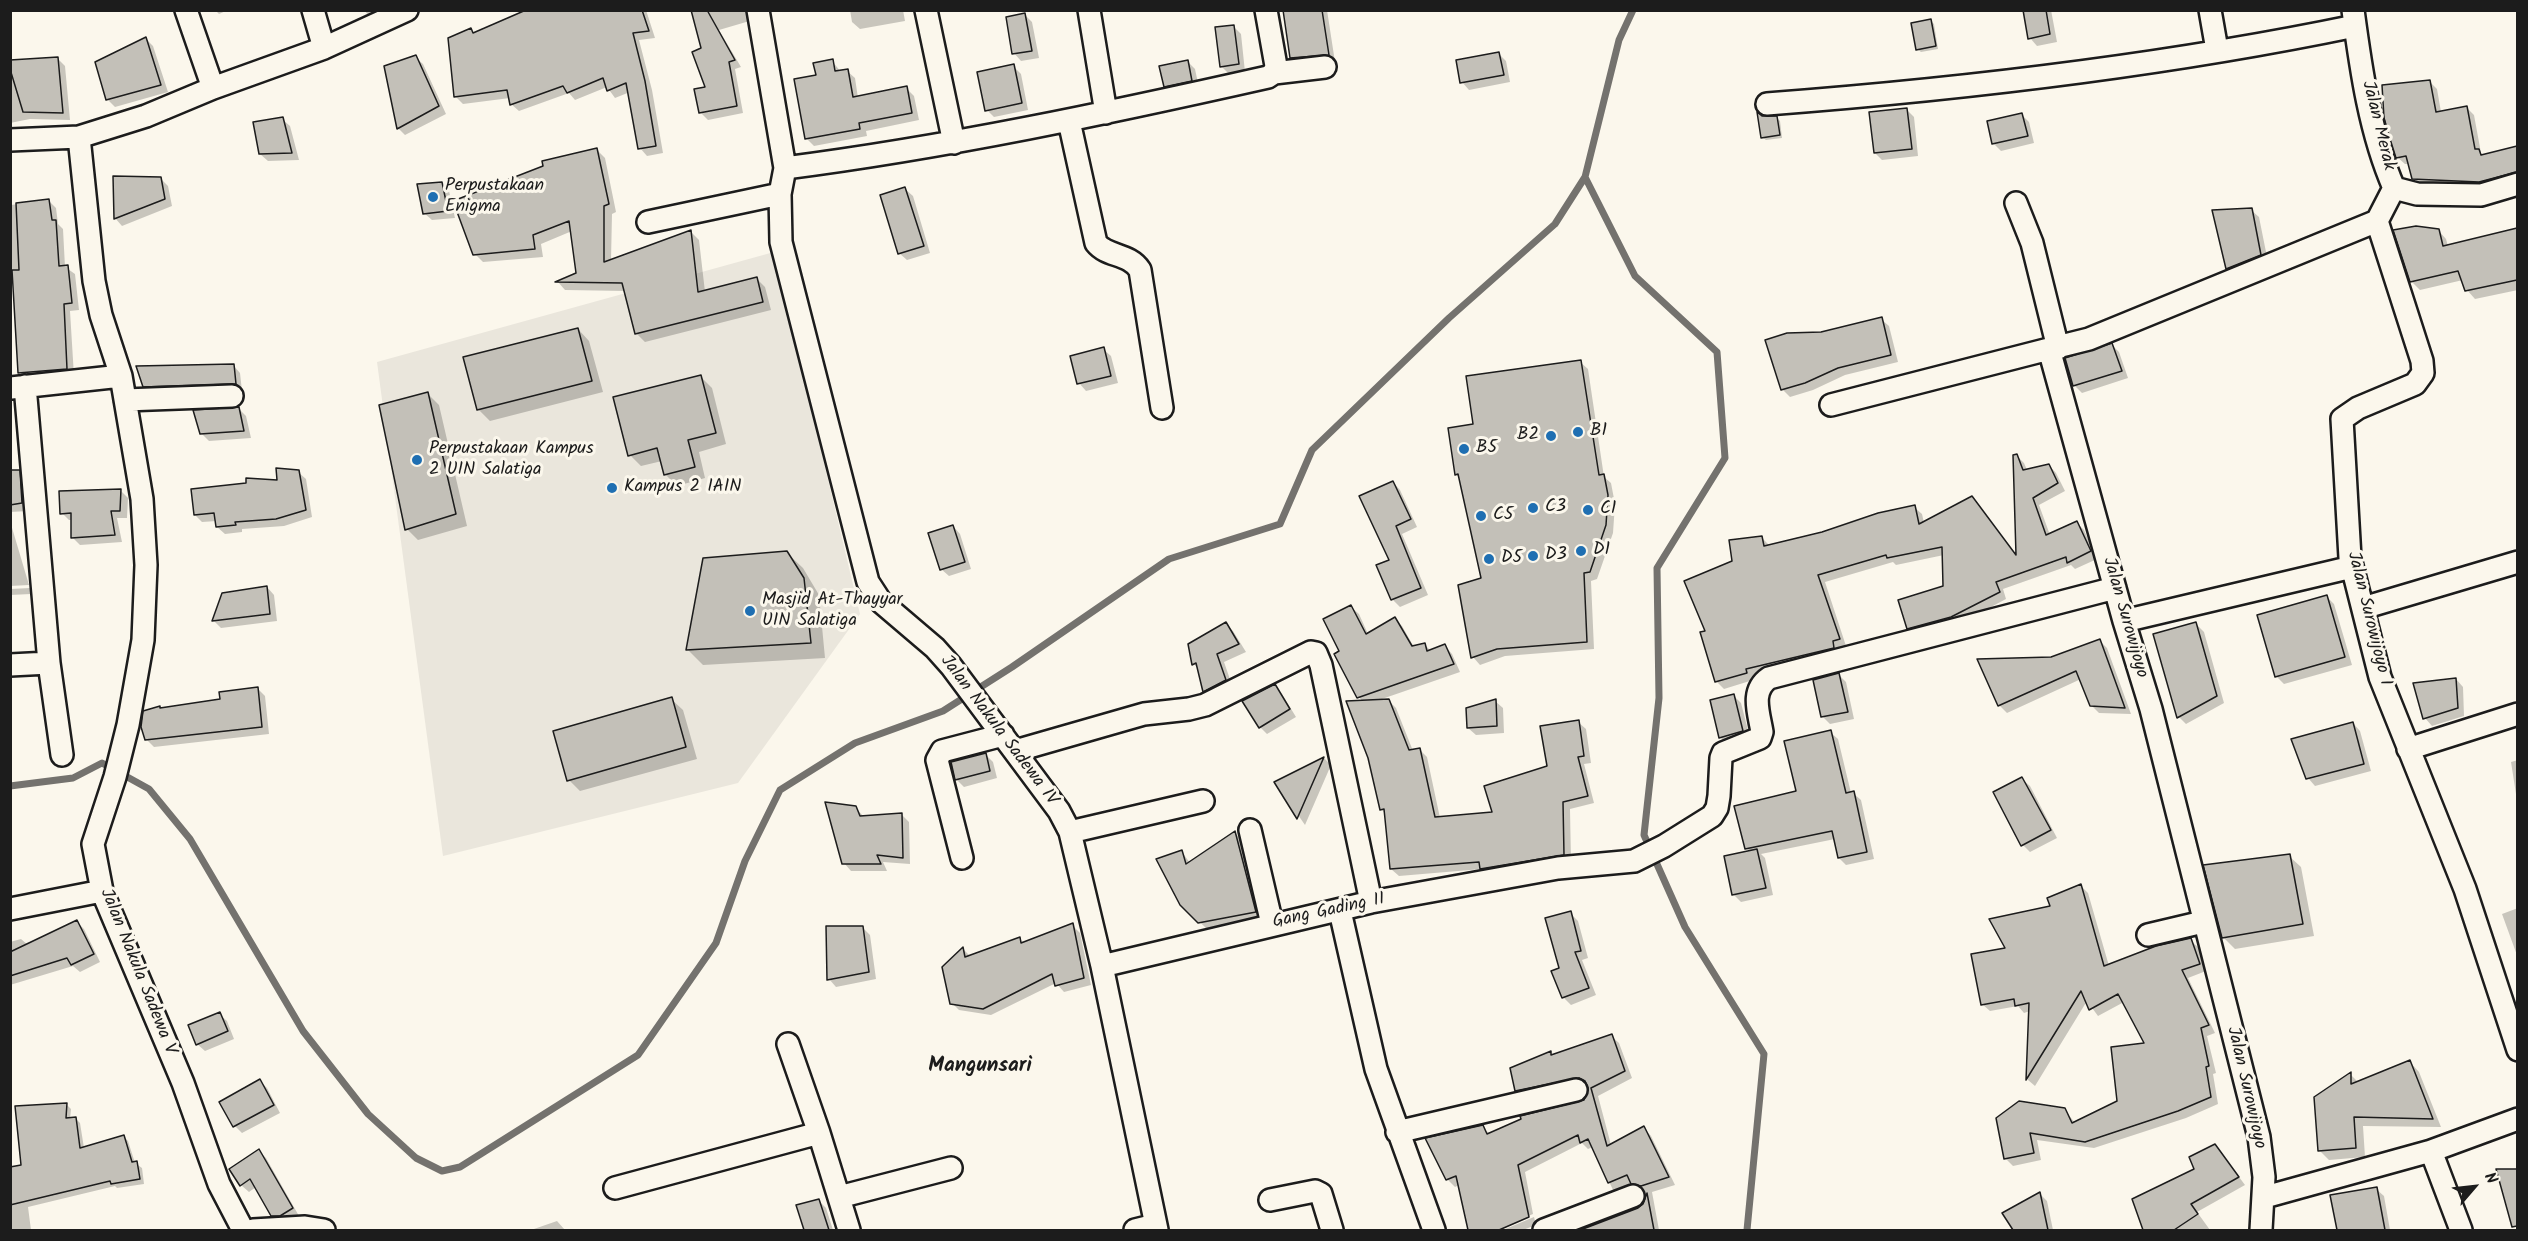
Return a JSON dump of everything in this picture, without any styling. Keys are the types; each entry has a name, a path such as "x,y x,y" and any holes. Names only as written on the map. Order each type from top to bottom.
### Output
{"street":[{"path":"186,10 213,88"},
{"path":"313,10 324,48"},
{"path":"10,140 79,136 146,116 213,88 324,48 408,10"},
{"name":"Jalan Nakula Sadewa IV","path":"758,10 784,168 780,194 782,242 868,582 881,602 934,648 951,666 1059,810 1070,832 1102,966 1149,1228"},
{"path":"926,10 954,143"},
{"path":"1089,10 1106,114"},
{"path":"1266,10 1276,66 1274,73"},
{"path":"2210,10 2217,50"},
{"path":"1767,104 1886,95 2110,68 2217,50 2354,18"},
{"name":"Jalan Merak","path":"2354,18 2366,93 2385,167 2394,188 2417,194 2481,195 2517,184"},
{"path":"784,168 954,143 1106,114 1268,77 1274,73 1324,67"},
{"path":"1069,121 1096,243 1101,248 1129,259 1140,270 1162,408"},
{"name":"Jalan Nakula Sadewa V","path":"79,136 94,280 105,331 121,376 141,499 146,565 143,640 128,725 117,769 93,844 102,891 183,1083 219,1184 243,1230"},
{"path":"1831,405 2089,339 2377,221 2394,188"},
{"path":"648,222 780,194"},
{"name":"Jalan Surowijoyo","path":"2016,203 2032,243 2054,348 2115,588 2151,709 2259,1137 2265,1197 2261,1230"},
{"name":"Jalan Surowijoyo I","path":"2377,221 2422,361 2423,373 2415,384 2358,408 2342,419 2352,567 2380,676 2465,889 2517,1050"},
{"path":"62,755 49,663 18,387 121,376"},
{"path":"125,400 232,396"},
{"path":"2363,608 2517,562"},
{"path":"2124,621 2352,567"},
{"name":"Gang Gading II","path":"1102,966 1371,902 1558,868 1634,861 1664,846 1712,816 1717,808 1721,758 1730,749 1760,738 1762,732 1757,690 1761,683 1769,678 2115,588"},
{"path":"962,858 937,760 942,751 1009,743 1144,714 1189,710 1205,705 1311,652 1316,653 1322,665 1371,902"},
{"path":"10,664 49,663"},
{"path":"2408,749 2517,714"},
{"path":"1070,832 1203,801"},
{"path":"1250,830 1272,924"},
{"path":"10,909 102,891"},
{"path":"1340,911 1376,1069 1434,1230"},
{"path":"2148,935 2203,922"},
{"path":"788,1044 849,1230"},
{"path":"1397,1132 1576,1090"},
{"path":"2265,1197 2430,1151 2517,1119"},
{"path":"615,1188 819,1133"},
{"path":"2430,1151 2461,1230"},
{"path":"838,1197 951,1168"},
{"path":"1270,1200 1315,1191 1322,1194 1332,1230"},
{"path":"1544,1230 1633,1196"},
{"path":"253,1230 305,1227 324,1230"}],"shaded area":[{"name":"Kampus 2 IAIN","path":"774,252 860,614 738,783 443,856 377,362"}],"building":[{"path":"526,10 642,10 649,31 633,33 645,81 656,146 638,149 626,83 607,91 603,78 567,93 563,86 510,105 507,90 454,97 448,38 471,28 473,33"},
{"path":"691,10 707,10 735,60 729,62 737,106 699,113 694,89 705,87 692,52 701,48"},
{"path":"1283,10 1322,10 1329,55 1290,58"},
{"path":"2023,10 2046,10 2050,34 2028,39"},
{"path":"1025,13 1032,51 1012,54 1006,17"},
{"path":"1931,19 1936,46 1916,50 1911,23"},
{"path":"1234,25 1239,64 1220,67 1215,27"},
{"path":"146,37 161,85 106,100 95,62"},
{"path":"1499,52 1504,75 1460,83 1456,60"},
{"path":"416,55 439,106 397,129 384,66"},
{"path":"58,57 63,113 23,112 10,69 10,60"},
{"path":"833,59 835,71 848,69 853,97 907,86 912,113 859,123 860,129 805,139 794,79 816,75 813,63"},
{"path":"1188,60 1192,81 1164,87 1159,66"},
{"path":"1014,64 1022,103 985,111 977,72"},
{"path":"2430,80 2436,112 2467,106 2475,149 2479,149 2481,155 2517,146 2517,172 2479,182 2412,179 2406,156 2396,158 2384,118 2382,85"},
{"path":"1907,108 1912,149 1874,153 1869,112"},
{"path":"1757,112 1762,116 1777,116 1780,135 1761,138"},
{"path":"2022,113 2028,136 1992,144 1987,121"},
{"path":"283,117 292,153 259,154 253,122"},
{"path":"597,148 609,204 604,206 604,262 691,230 698,292 757,277 763,302 635,334 622,283 555,282 576,273 569,221 533,235 535,249 473,255 453,201 543,166 542,161"},
{"path":"113,176 161,177 165,199 114,219"},
{"name":"Perpustakaan Enigma","path":"442,182 448,211 423,214 417,184"},
{"path":"905,187 924,246 898,254 880,195"},
{"path":"49,199 52,220 56,220 59,266 68,265 72,303 64,304 67,369 18,373 12,270 19,270 16,203"},
{"path":"2252,208 2261,255 2226,269 2212,210"},
{"path":"2416,226 2439,229 2443,246 2517,228 2517,280 2465,291 2458,271 2410,282 2393,230"},
{"path":"1882,317 1891,355 1838,368 1805,383 1781,390 1765,340 1787,333 1821,332"},
{"path":"578,328 592,381 477,410 463,357"},
{"path":"2112,343 2122,371 2073,386 2065,358"},
{"path":"1104,347 1111,376 1077,384 1070,356"},
{"path":"1581,360 1599,475 1604,474 1608,495 1606,525 1590,572 1584,573 1587,642 1497,649 1471,658 1458,585 1481,578 1458,474 1455,475 1448,428 1473,424 1466,376"},
{"path":"234,364 236,384 143,387 136,366"},
{"path":"701,375 716,433 688,440 695,467 664,475 657,448 628,456 613,397"},
{"name":"Perpustakaan Kampus 2 UIN Salatiga","path":"428,392 456,514 405,530 379,405"},
{"path":"239,407 244,431 200,434 193,410"},
{"path":"2017,454 2023,470 2049,464 2058,483 2033,498 2046,535 2077,521 2091,551 2067,563 2066,557 1996,582 2000,592 1951,617 1907,629 1898,600 1943,586 1942,547 1887,558 1886,555 1818,575 1840,639 1833,641 1834,648 1746,669 1747,673 1715,682 1700,632 1705,631 1684,581 1732,561 1729,540 1762,536 1764,546 1822,532 1878,513 1915,505 1919,524 1972,496 2016,555 2013,455"},
{"path":"276,468 299,470 306,510 276,519 235,522 236,525 216,527 214,513 194,515 191,489 246,483 246,478 277,480"},
{"path":"10,470 20,470 22,503 10,505"},
{"path":"1393,481 1411,519 1396,526 1421,588 1391,600 1376,565 1389,560 1359,496"},
{"path":"121,489 120,511 111,511 115,535 71,538 71,513 60,514 59,491"},
{"path":"953,525 965,562 940,570 928,533"},
{"name":"Masjid At-Thayyar UIN Salatiga","path":"787,551 804,578 811,643 686,650 703,558"},
{"path":"267,586 270,614 212,621 222,593"},
{"path":"2327,595 2345,657 2275,677 2257,615"},
{"path":"1351,605 1366,634 1395,617 1412,646 1425,643 1427,651 1445,644 1454,664 1357,698 1334,654 1339,651 1323,619"},
{"path":"1226,622 1239,644 1217,654 1226,680 1203,692 1196,663 1192,665 1188,644"},
{"path":"2196,622 2217,696 2177,718 2153,634"},
{"path":"2100,639 2125,708 2090,706 2076,671 1998,706 1977,659 2051,657"},
{"path":"1839,673 1848,712 1821,717 1813,680"},
{"path":"2456,678 2458,708 2423,719 2413,683"},
{"path":"1275,684 1290,709 1259,728 1242,701"},
{"path":"258,687 262,727 145,740 141,727 143,711 160,706 160,708 220,699 219,692"},
{"path":"1734,694 1743,731 1719,738 1710,700"},
{"path":"672,697 686,747 567,781 553,731"},
{"path":"1389,699 1409,750 1420,748 1435,817 1492,812 1484,786 1547,766 1540,726 1579,720 1584,756 1578,757 1588,796 1563,802 1564,855 1480,869 1479,862 1390,869 1384,809 1380,810 1368,758 1346,701"},
{"path":"1496,699 1497,726 1467,728 1466,708"},
{"path":"2353,722 2364,764 2306,779 2291,739"},
{"path":"1831,730 1846,793 1854,791 1867,852 1838,858 1832,831 1745,849 1734,806 1796,791 1784,741"},
{"path":"986,753 990,771 955,780 951,762"},
{"path":"1324,757 1297,819 1274,782"},
{"path":"2022,777 2051,830 2021,846 1993,792"},
{"path":"825,802 856,806 860,816 902,813 903,858 877,855 881,864 842,864"},
{"path":"1235,831 1256,912 1198,923 1180,905 1156,859 1182,850 1186,864"},
{"path":"1757,849 1766,888 1732,895 1724,856"},
{"path":"2290,854 2303,924 2222,938 2203,865"},
{"path":"2081,884 2104,966 2156,946 2191,938 2200,964 2182,970 2209,1025 2201,1028 2209,1066 2206,1067 2211,1097 2178,1111 2085,1142 2030,1133 2034,1153 2004,1159 1996,1118 2019,1101 2065,1108 2072,1123 2117,1101 2111,1047 2144,1043 2118,994 2089,1010 2081,991 2026,1080 2029,1003 2015,1006 2014,999 1981,1005 1971,954 2005,948 1989,919 2050,906 2047,898"},
{"path":"1571,911 1581,951 1575,952 1589,988 1562,998 1551,971 1559,968 1545,918"},
{"path":"77,920 94,954 71,965 67,958 10,976 10,952"},
{"path":"1073,923 1084,978 1055,986 1052,974 983,1009 950,1004 942,967 963,947 965,957 1020,937 1021,943"},
{"path":"826,926 863,926 869,972 827,980"},
{"path":"220,1012 228,1031 196,1045 188,1025"},
{"path":"1612,1034 1625,1071 1591,1088 1607,1146 1644,1126 1669,1177 1641,1186 1631,1184 1627,1175 1608,1183 1588,1139 1580,1143 1578,1135 1518,1165 1529,1217 1499,1230 1468,1230 1456,1176 1446,1180 1425,1138 1483,1125 1487,1134 1521,1119 1520,1116 1584,1100 1588,1088 1585,1081 1579,1078 1515,1091 1510,1068 1551,1051 1551,1055"},
{"path":"2410,1060 2433,1119 2354,1117 2356,1148 2318,1151 2314,1097 2351,1072 2351,1084"},
{"path":"260,1079 274,1105 233,1127 219,1102"},
{"path":"67,1103 66,1118 76,1117 80,1148 124,1135 132,1162 137,1161 140,1179 111,1184 110,1181 10,1205 10,1167 21,1165 15,1106"},
{"path":"2215,1144 2239,1177 2191,1204 2198,1214 2174,1230 2143,1230 2132,1199 2194,1169 2189,1157"},
{"path":"259,1149 293,1208 280,1216 271,1216 250,1179 240,1186 229,1169"},
{"path":"2496,1169 2517,1169 2517,1226 2512,1227"},
{"path":"2377,1187 2385,1230 2337,1230 2330,1195"},
{"path":"2040,1192 2048,1230 2013,1230 2002,1213"},
{"path":"1647,1193 1654,1230 1583,1229 1638,1208 1643,1204"},
{"path":"819,1199 829,1230 804,1230 796,1205"}],"waterway":[{"path":"1633,10 1619,40 1585,177 1635,276 1717,352 1725,458 1657,568 1659,698 1644,835 1685,927 1764,1054 1747,1230"},
{"path":"10,786 73,778 102,763 149,789 190,839 303,1031 368,1114 416,1158 442,1171 460,1167 638,1055 716,943 745,861 780,790 855,743 943,711 1012,667 1169,559 1280,524 1312,450 1449,318 1555,224 1585,177"}],"place":[{"name":"Perpustakaan Enigma","path":"433,197"},
{"name":"B1","path":"1578,432"},
{"name":"B2","path":"1551,436"},
{"name":"B5","path":"1464,449"},
{"name":"Perpustakaan Kampus 2 UIN Salatiga","path":"417,460"},
{"name":"Kampus 2 IAIN","path":"612,488"},
{"name":"C3","path":"1533,508"},
{"name":"C1","path":"1588,510"},
{"name":"C5","path":"1481,516"},
{"name":"D1","path":"1581,551"},
{"name":"D3","path":"1533,556"},
{"name":"D5","path":"1489,559"},
{"name":"Masjid At-Thayyar UIN Salatiga","path":"750,611"}],"district":[{"name":"Mangunsari","path":"980,1067"}]}
